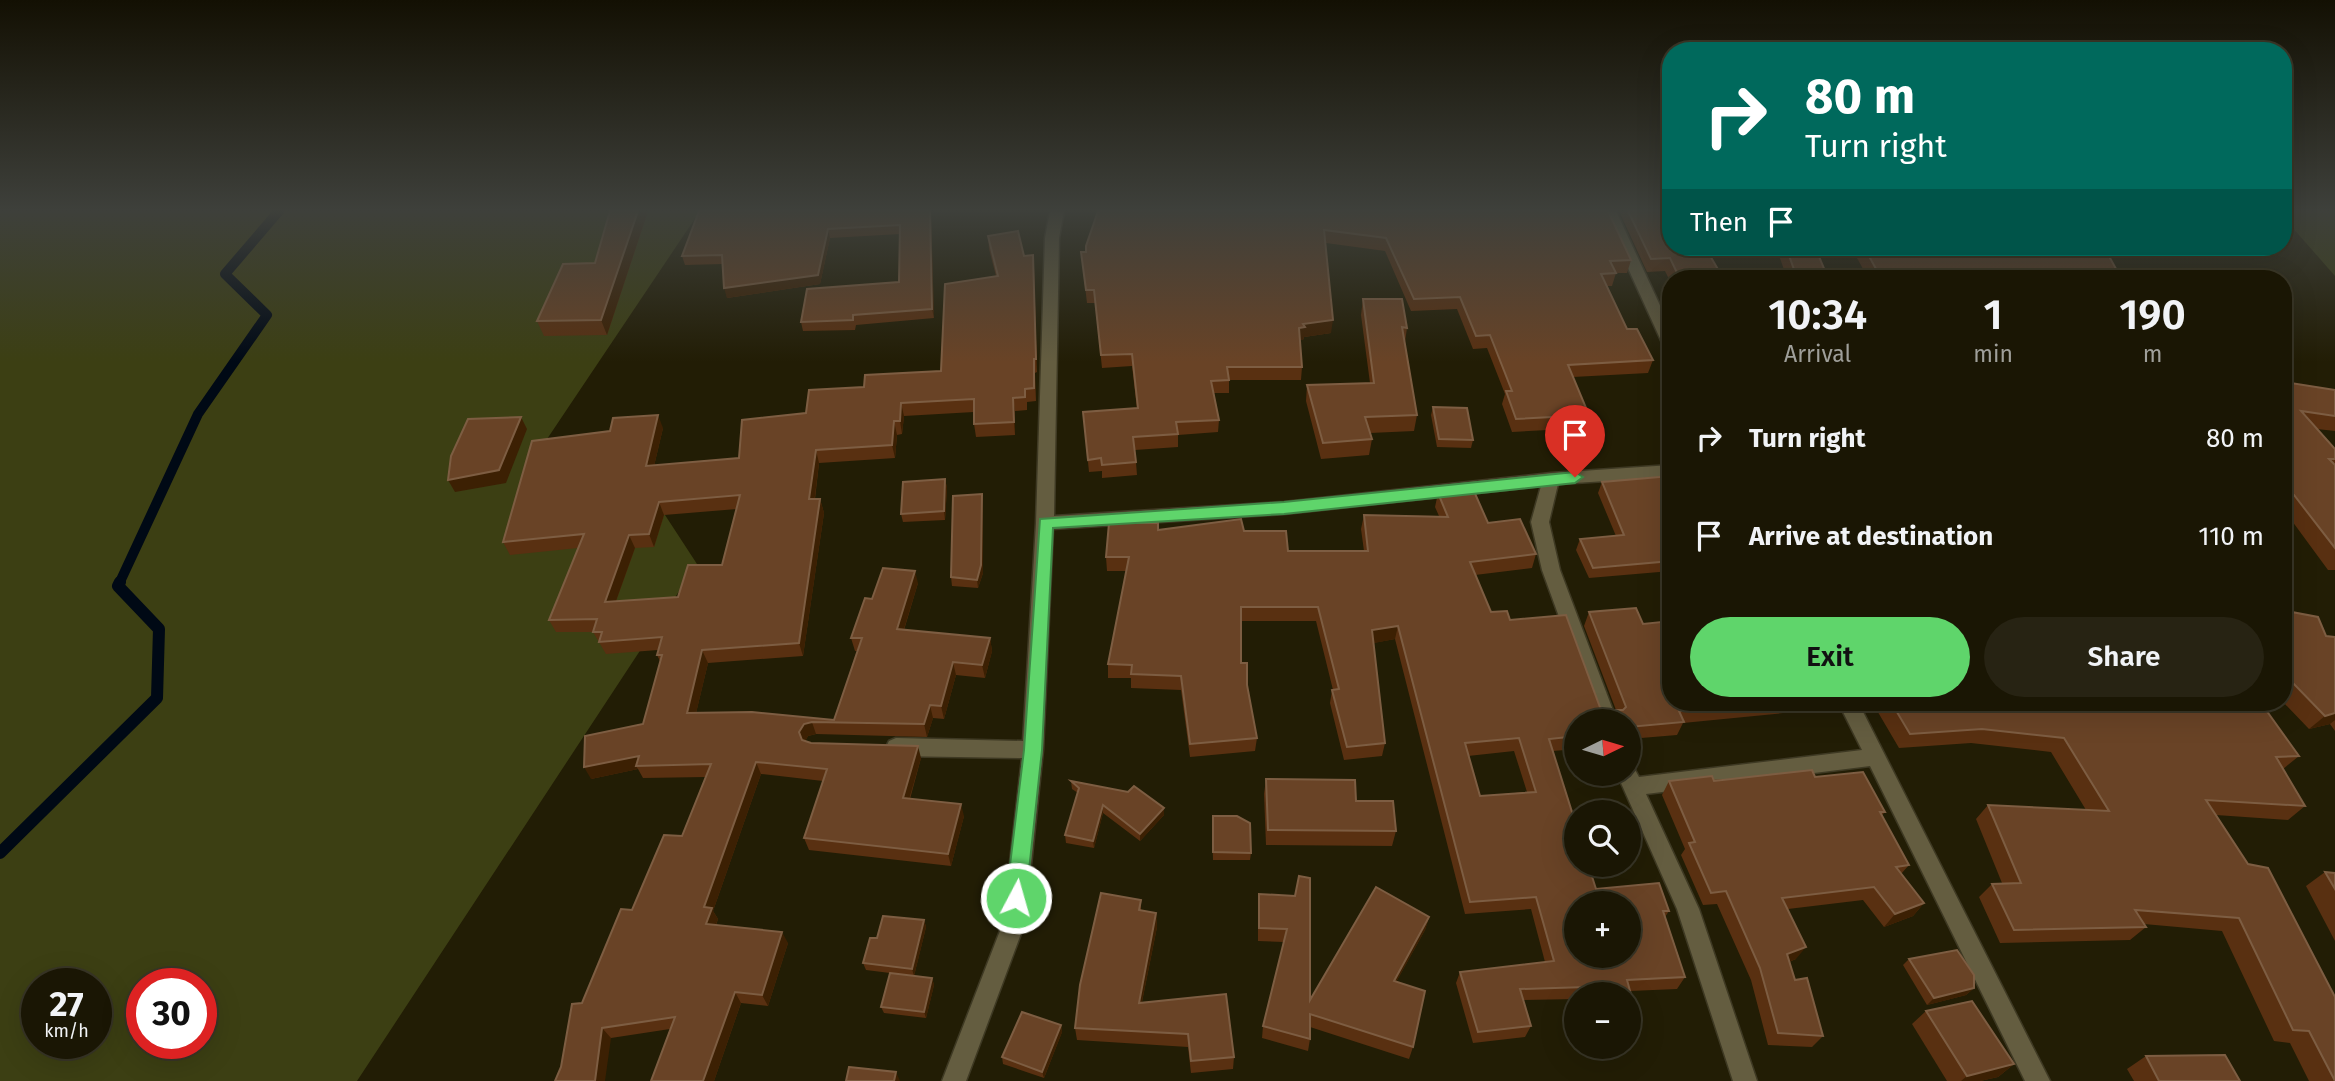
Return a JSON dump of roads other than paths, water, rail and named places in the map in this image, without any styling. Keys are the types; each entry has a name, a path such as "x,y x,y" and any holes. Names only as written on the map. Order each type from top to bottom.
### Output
{"street":[{"path":"954,1081 1014,923 1033,750 1045,523 1051,261"},
{"path":"1632,261 1662,326"},
{"path":"1045,523 1284,508 1552,479 1662,472"},
{"path":"1552,479 1540,522 1551,570 1603,709"},
{"path":"1853,711 2038,1081"},
{"path":"870,746 1033,750"},
{"path":"1642,779 1877,757"},
{"path":"1633,786 1688,909 1745,1081"}],"waterway":[{"path":"119,584 198,414 267,315 225,274 236,261"},
{"path":"0,853 157,698 159,629 119,584"}]}
